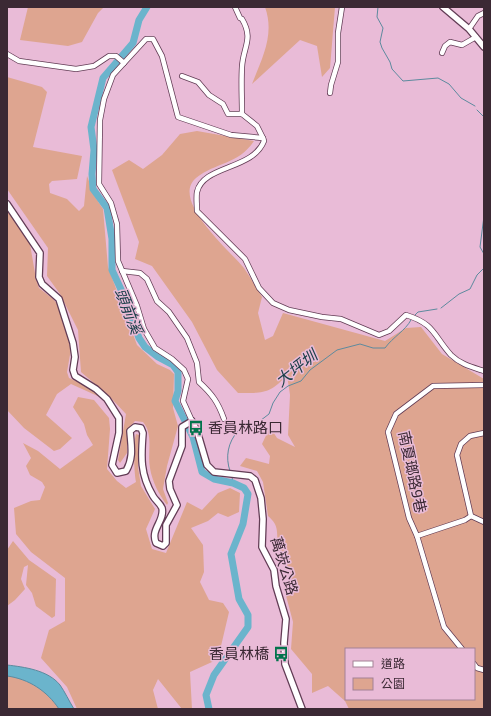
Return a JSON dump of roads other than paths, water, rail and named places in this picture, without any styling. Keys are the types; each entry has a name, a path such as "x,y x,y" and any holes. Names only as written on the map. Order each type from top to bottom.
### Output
{"street":[{"path":"235,7 240,18 248,29 248,46 242,65 242,114"},
{"path":"330,93 338,62 338,33 342,7"},
{"path":"444,7 469,29 484,47"},
{"path":"469,29 478,16 484,13"},
{"path":"442,53 445,46 450,42 462,45 476,37"},
{"path":"7,204 40,253 39,277 42,284 59,299 73,343 75,357 73,370 75,376 96,388 106,399 119,418 120,424 112,465 117,473 126,471 130,465 133,453 130,431 136,427 141,428 143,433 142,472 153,496 162,507 162,516 154,531 155,539 161,546 163,546 166,542 166,525 177,505 170,489 169,481 182,446 182,427 192,421 184,405 188,379 184,370 172,359 154,348 144,329 137,306 118,261 117,224 111,203 100,184 100,120 104,99 113,74 146,39 153,39 162,56 178,117 232,135 263,138"},
{"path":"7,54 19,61 76,69 94,66 109,56 116,56 124,63"},
{"path":"182,76 191,78 198,82 210,95 223,104 228,114 242,114 257,126 263,138 264,141 259,150 247,160 208,177 197,191 197,211 245,259 259,288 273,303 289,310 322,317 341,319 379,335 389,331 406,315 416,318 427,323 434,330 452,355 466,365 484,371"},
{"path":"122,271 140,273 147,279 158,301 170,312 181,327 193,351 197,363 200,382 207,387 219,404 224,419"},
{"name":"南夏瑯路9巷","path":"461,648 444,628 418,536 409,518 388,432 396,414 434,386 484,385"},
{"name":"萬崁公路","path":"192,421 197,431 207,465 214,472 250,476 255,480 261,498 263,519 262,547 274,570 276,586 286,619 284,643 285,664 302,709"},
{"path":"470,516 457,455 461,444 470,436 484,433"},
{"path":"418,536 465,520 470,516"},
{"path":"470,516 484,522"},
{"path":"475,665 477,668 484,670"}],"water":[{"path":"7,665 35,670 49,676 60,685 74,709 59,709 43,691 37,687 23,680 7,676"}],"waterway":[{"name":"頭前溪","path":"147,7 139,20 133,43 103,78 91,127 94,150 92,174 93,189 107,208 112,239 112,270 124,296 139,338 145,347 158,357 173,365 178,372 178,391 175,401 193,437 202,472 214,479 233,483 244,488 248,494 243,524 231,554 239,599 248,615 248,627 214,675 206,695 209,709"},
{"name":"大坪圳","path":"378,7 377,17 383,28 380,42 382,48 390,62 392,69 403,81 438,78 449,84 461,98 475,106"},
{"name":"大坪圳","path":"477,110 484,117"},
{"name":"大坪圳","path":"484,216 480,247 484,254"},
{"name":"大坪圳","path":"441,308 459,294 470,289 477,275 484,268"},
{"name":"大坪圳","path":"415,315 418,312 437,309"},
{"name":"大坪圳","path":"230,471 228,466 228,450 235,435 238,431 248,430 269,414 273,403 280,392 288,386 301,381 310,370 337,350 360,344 373,348 385,348 411,320"},
{"name":"大坪圳","path":"232,477 233,483"}],"place":[{"name":"香員林路口","path":"196,428"},
{"name":"香員林橋","path":"281,654"}]}
